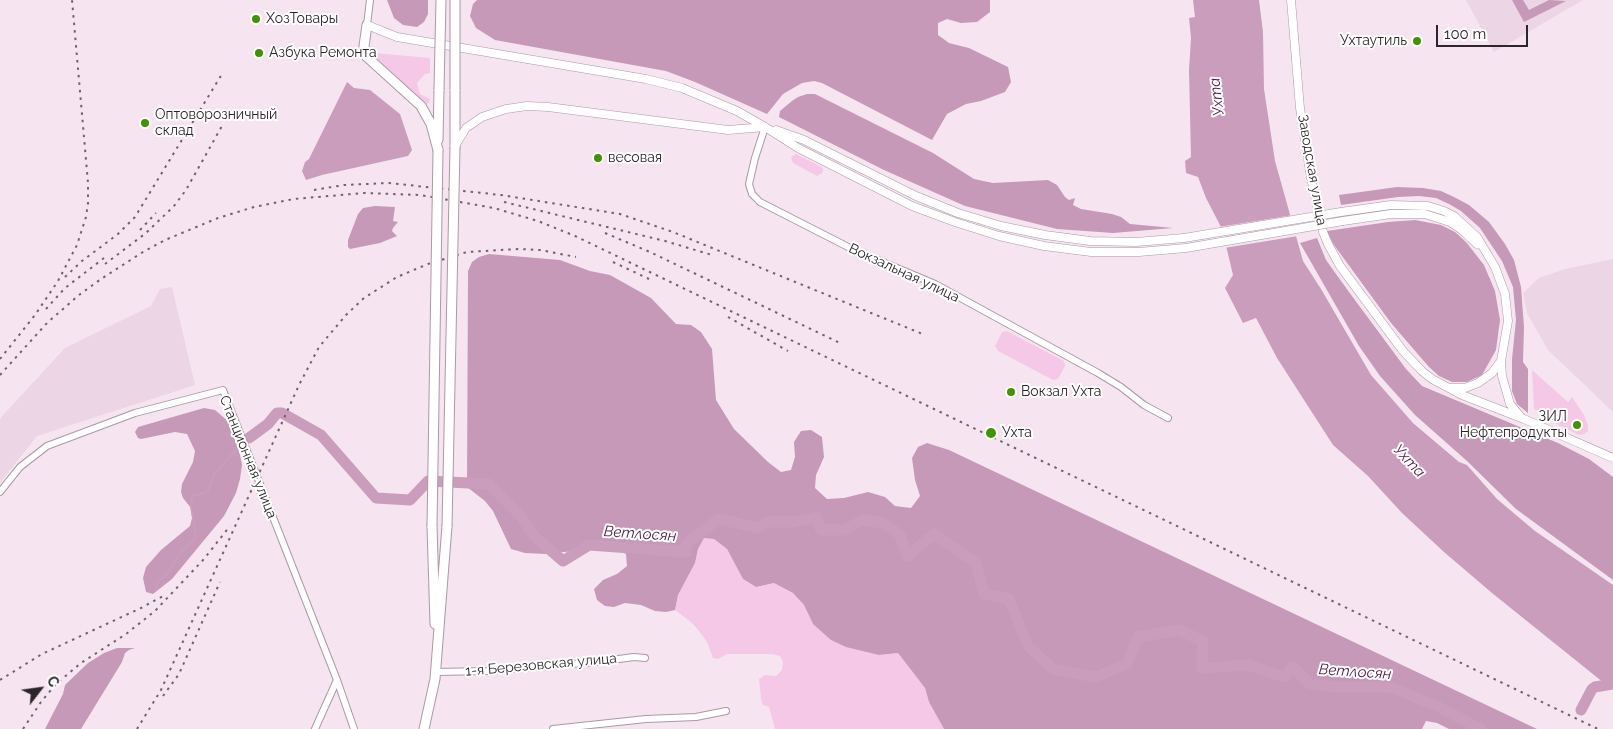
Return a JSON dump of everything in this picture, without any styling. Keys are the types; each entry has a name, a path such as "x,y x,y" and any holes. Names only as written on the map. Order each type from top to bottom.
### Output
{"main road":[{"path":"436,672 432,526 441,0"},
{"path":"424,729 436,672 447,526 456,0"},
{"path":"367,25 364,46 367,57 421,106 431,124 438,150"}],"street":[{"path":"370,0 367,25 397,37 620,74 671,85 715,101 765,127 798,148 912,206 999,236 1044,246 1091,252 1139,252 1186,248 1401,213 1420,214 1440,218 1458,227 1487,255 1495,267"},
{"name":"Заводская улица","path":"1291,0 1300,108 1313,187 1320,220 1328,244 1340,266 1403,352 1422,371 1444,386 1462,395 1524,419 1613,458"},
{"path":"454,147 466,128 482,117 506,109 528,106 728,130 765,127 804,140 916,196 958,213 1001,226 1045,235 1090,241 1136,242 1184,238 1401,204 1422,205 1439,209 1458,219 1474,233 1495,267 1503,287 1508,308 1507,334 1501,360 1503,380 1507,396 1514,411 1524,419"},
{"name":"Вокзальная улица","path":"765,127 749,184 752,194 760,202 854,250 935,284 1110,380 1144,405 1168,418"},
{"path":"1444,386 1460,389 1474,385 1492,373 1501,360"},
{"name":"Станционная улица","path":"0,492 20,467 47,446 134,413 222,390 337,680 354,729"},
{"name":"1-я Березовская улица","path":"436,672 487,671 596,662 634,656 646,658"},
{"path":"315,729 337,680"},
{"path":"553,729 646,719 696,717 726,711"}],"shaded area":[{"path":"387,0 428,0 428,14 424,22 417,27 403,25 394,18"},
{"path":"477,0 990,0 990,12 977,22 961,23 947,19 938,23 938,35 949,43 969,48 1008,67 1011,82 1005,92 981,101 966,104 947,114 932,140 822,83 814,81 802,83 783,94 767,114 666,71 495,40 476,28 470,16 473,4"},
{"path":"1466,0 1583,0 1494,52"},
{"path":"1512,0 1523,0 1529,10 1549,0 1566,1 1524,22"},
{"path":"375,53 430,58 430,73 425,74 417,83 420,94 430,99 429,103 424,105 371,56"},
{"path":"807,94 815,94 933,153 974,179 993,183 1048,180 1057,185 1069,200 1075,198 1073,205 1081,209 1112,214 1121,217 1130,224 1173,228 1113,233 1057,229 965,206 884,170 779,117 780,111 792,101"},
{"path":"796,154 822,167 822,173 817,176 793,163 791,157"},
{"path":"1397,187 1441,191 1456,198 1469,205 1489,222 1505,244 1514,260 1521,287 1524,327 1523,362 1528,369 1528,413 1517,404 1512,391 1512,359 1516,320 1513,287 1502,261 1480,228 1461,211 1436,198 1419,196 1398,197 1341,205 1339,195"},
{"path":"375,206 395,207 393,221 398,222 392,231 397,236 380,243 350,249 348,247 348,240 358,214 363,208"},
{"path":"1415,220 1441,225 1455,232 1466,242 1484,265 1495,291 1500,320 1496,350 1482,375 1467,382 1452,382 1439,376 1429,367 1391,323 1334,245 1327,231"},
{"path":"1317,238 1326,260 1406,369 1422,386 1558,443 1589,459 1613,477 1613,580 1516,509 1467,461 1415,415 1380,376 1359,346 1300,243"},
{"path":"489,254 560,260 590,271 610,275 651,298 676,324 691,325 701,332 712,349 716,400 734,429 768,462 781,472 791,470 795,457 794,442 801,431 811,430 822,437 824,457 816,475 815,488 827,499 844,498 868,492 885,497 895,506 911,508 920,496 915,480 912,458 918,447 927,443 949,450 1537,729 1449,729 1437,723 1426,721 1422,729 944,729 929,702 925,688 898,653 879,655 846,647 831,640 813,624 804,605 793,593 774,583 756,587 743,579 727,549 714,539 704,538 698,549 695,563 678,595 675,610 666,612 655,611 641,605 625,603 614,607 605,606 597,600 594,589 603,580 617,574 627,566 626,554 611,547 546,554 525,553 511,549 493,511 485,501 467,487 468,271 472,262 479,257"},
{"path":"1613,259 1613,412 1548,350 1527,313 1523,293 1539,278 1565,269"},
{"path":"172,287 195,385 37,436 0,483 0,419 4,414 65,348 151,306 160,289"},
{"path":"1007,331 1064,361 1065,366 1058,379 1053,380 998,351 995,346 1002,332"},
{"path":"1532,370 1568,402 1572,397 1584,415 1588,431 1579,435 1552,422 1551,416 1534,409"},
{"path":"204,408 215,410 229,422 242,465 236,493 224,516 172,579 153,594 146,592 143,578 146,567 161,550 190,526 192,518 191,508 181,492 182,484 193,462 195,451 187,434 175,432 141,439 138,438 135,432 138,427"},
{"path":"704,537 714,539 727,549 743,579 756,587 774,583 793,593 804,605 813,624 879,655 898,653 925,688 929,702 944,729 775,729 769,707 763,705 761,699 759,679 765,675 776,676 782,670 783,662 780,656 772,654 727,654 718,659 713,658 707,642 699,631 675,610 678,595 695,563 698,549"},
{"path":"117,648 135,648 125,653 122,662 81,729 45,729 63,694 65,685 88,663 104,653"}],"water":[{"path":"1193,0 1259,0 1263,32 1264,89 1275,161 1303,261 1371,375 1413,423 1459,462 1467,465 1497,499 1535,531 1613,585 1613,687 1604,683 1492,593 1402,513 1368,476 1333,445 1277,358 1256,318 1243,323 1225,288 1233,275 1222,229 1206,198 1198,177 1186,173 1185,161 1191,157 1189,70 1191,38 1189,18 1195,17"},
{"path":"347,82 354,88 370,90 400,114 412,150 408,156 306,180 302,171 305,162 309,159"}],"pier":[{"path":"1293,215 1298,236 1224,248 1219,227"}],"waterway":[{"name":"Ветлосян","path":"249,438 268,424 277,413 282,413 321,435 376,498 410,500 428,481 489,484 520,515 535,537 563,561 589,545 686,552 686,544 719,519 758,528 767,522 794,522 816,517 821,530 845,530 862,520 883,523 900,535 907,556 934,534 976,563 984,594 1009,599 1028,646 1053,669 1095,677 1127,664 1138,637 1179,630 1203,641 1202,668 1248,665 1284,677 1293,667 1310,684 1335,687 1391,687 1439,707 1481,729"},
{"name":"Ветлосян","path":"156,589 158,581 166,575 181,552 194,540 196,535 191,506 192,496 205,493 208,490 215,473 237,449"},
{"name":"Ветлосян","path":"1581,710 1592,689 1613,684"}],"railway":[{"path":"0,359 35,315 58,281 77,245 86,217 88,183 72,0"},
{"path":"65,277 82,261 118,234 135,217 222,74"},
{"path":"105,264 146,233 174,206 186,190 222,126"},
{"path":"314,190 344,185 389,183 501,195 620,214 673,232 925,335"},
{"path":"0,375 47,323 101,279 165,240 218,218 254,207 294,199 364,193 420,195 494,208 538,221 575,236 1598,729"},
{"path":"504,202 665,241 712,255"},
{"path":"140,230 156,213"},
{"path":"605,233 650,252 842,344"},
{"path":"137,729 161,690 299,385 319,347 346,315 364,298 397,277 428,264 467,252 518,249 540,250 576,257"},
{"path":"46,309 65,288 108,255"},
{"path":"613,262 649,279"},
{"path":"728,317 788,351"},
{"path":"23,729 56,684 81,663 126,634 155,611 204,559 230,526"},
{"path":"163,696 179,674 220,582"},
{"path":"0,680 42,654 165,595"}],"place":[{"name":"ХозТовары","path":"256,19"},
{"name":"Ухтаутиль","path":"1417,41"},
{"name":"Азбука Ремонта","path":"259,53"},
{"name":"Оптоворозничный склад","path":"145,123"},
{"name":"весовая","path":"598,158"},
{"name":"Вокзал Ухта","path":"1011,392"},
{"name":"ЗИЛ Нефтепродукты","path":"1577,425"},
{"name":"Ухта","path":"991,433"}]}
